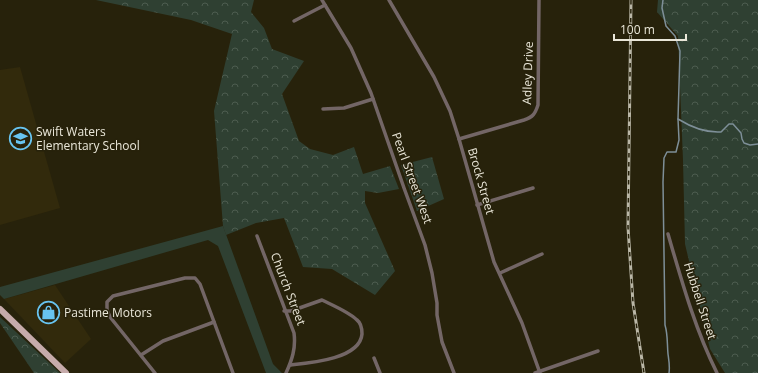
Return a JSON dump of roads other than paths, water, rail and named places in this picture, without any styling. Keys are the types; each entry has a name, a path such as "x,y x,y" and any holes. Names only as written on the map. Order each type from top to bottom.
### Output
{"main road":[{"path":"0,309 66,373"}],"street":[{"name":"Pearl Street West","path":"322,0 351,48 373,99 425,245 432,273 442,342 454,373"},
{"name":"Brock Street","path":"389,0 434,77 450,111 494,262 522,324 540,372"},
{"name":"Adley Drive","path":"459,138 524,120 532,117 536,112 538,105 540,0"},
{"path":"294,21 325,5"},
{"path":"323,109 344,108 373,99"},
{"path":"477,205 534,188"},
{"name":"Hubbell Street","path":"668,234 697,327 706,351 717,373"},
{"name":"Church Street","path":"257,236 284,311 294,333 295,344 290,365 286,373"},
{"path":"500,273 542,254"},
{"path":"155,373 110,317 107,310 107,302 113,296 185,278 195,278 200,284 233,373"},
{"path":"284,311 291,311 322,300 358,320 362,327 360,342 348,353 320,361 290,365"},
{"path":"140,355 162,341 214,322"},
{"path":"534,373 598,351"},
{"path":"374,358 380,373"}],"waterway":[{"path":"663,0 662,8 666,26 675,36 680,51 678,119 679,140 676,152 667,152 664,158 663,182 665,325 669,373"},
{"path":"678,119 688,125 710,132 721,132 729,124 733,124 741,133 744,143 750,145 758,144"}],"railway":[{"path":"631,0 628,227 633,303 644,373"}],"place":[{"name":"Swift Waters Elementary School","path":"20,139"},
{"name":"Pastime Motors","path":"49,313"}]}
